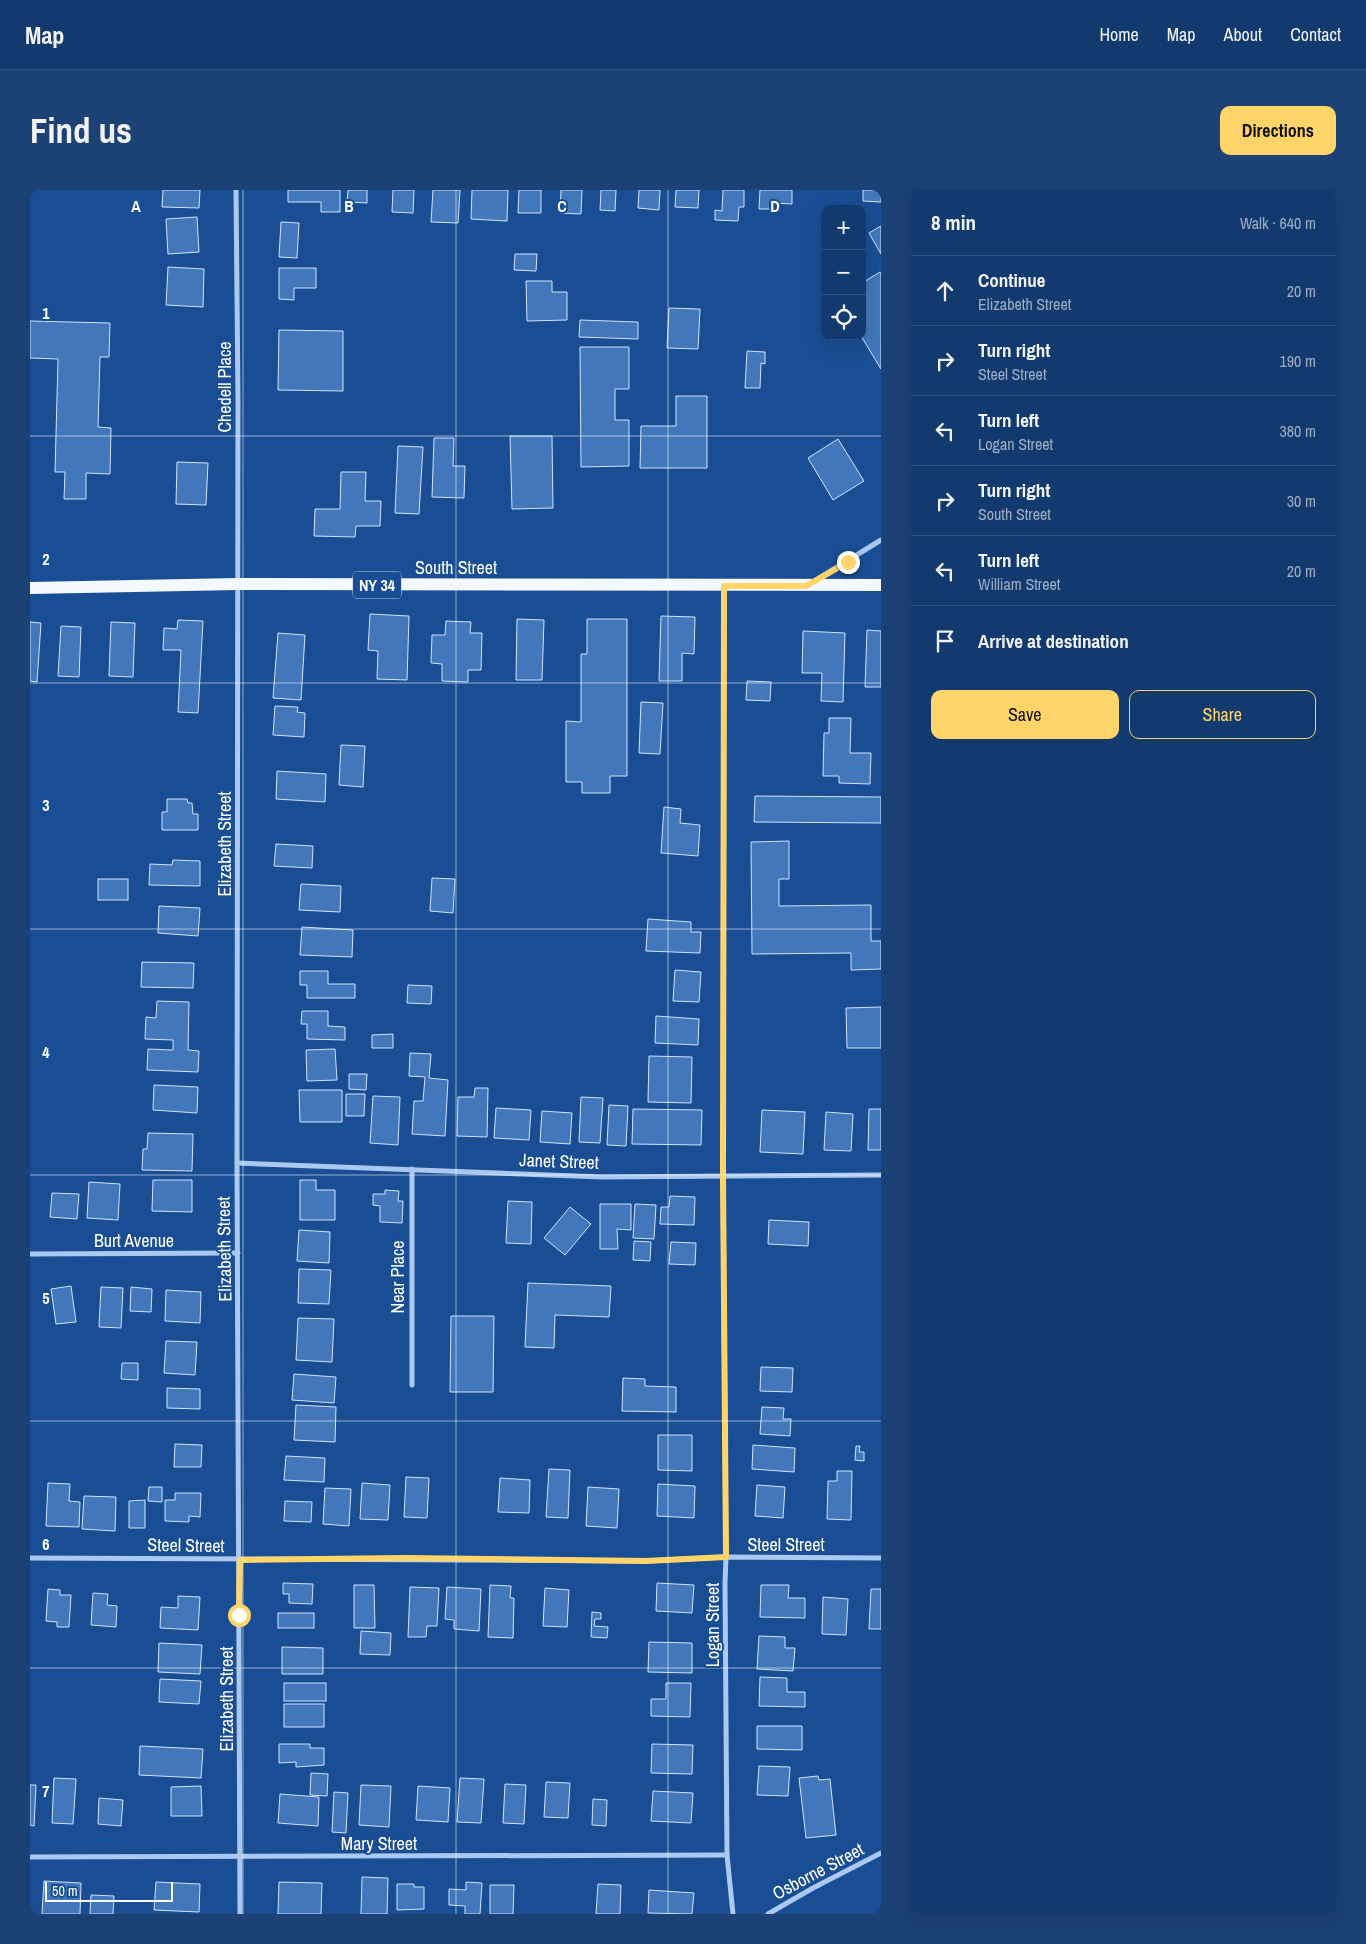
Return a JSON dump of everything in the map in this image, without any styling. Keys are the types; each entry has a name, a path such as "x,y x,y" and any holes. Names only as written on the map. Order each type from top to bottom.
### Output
{"main road":[{"name":"South Street","path":"30,588 238,584 881,585"}],"street":[{"name":"Chedell Place","path":"236,190 238,584"},
{"path":"806,586 881,540"},
{"name":"Elizabeth Street","path":"238,584 237,1163 240,1914"},
{"name":"Logan Street","path":"724,586 723,1177 725,1583 727,1855 732,1914"},
{"name":"Janet Street","path":"237,1163 602,1176 881,1175"},
{"name":"Near Place","path":"412,1169 412,1386"},
{"name":"Burt Avenue","path":"30,1254 238,1253"},
{"name":"Steel Street","path":"30,1558 240,1560 405,1558 646,1561 726,1557 881,1558"},
{"name":"Osborne Street","path":"768,1914 812,1888 881,1853"},
{"name":"Mary Street","path":"30,1857 727,1855"}],"building":[{"path":"163,190 200,190 199,208 162,207"},
{"path":"288,190 340,190 340,212 321,212 321,202 288,202"},
{"path":"348,190 367,190 367,203 347,202"},
{"path":"393,190 414,190 413,213 392,212"},
{"path":"433,190 460,190 458,223 431,222"},
{"path":"472,190 508,190 507,221 471,219"},
{"path":"519,190 541,190 541,213 518,213"},
{"path":"561,190 582,190 581,214 560,213"},
{"path":"601,190 616,190 615,211 600,210"},
{"path":"639,190 660,190 659,210 638,208"},
{"path":"676,190 699,190 698,208 675,207"},
{"path":"723,190 744,190 744,207 739,207 738,221 715,220 715,210 722,211"},
{"path":"760,190 792,190 792,204 772,203 771,209 759,209"},
{"path":"863,190 881,190 881,202 863,201"},
{"path":"197,217 199,252 168,254 166,219"},
{"path":"281,222 299,223 297,258 279,257"},
{"path":"881,226 881,254 869,233"},
{"path":"515,254 537,254 536,271 514,270"},
{"path":"168,267 204,269 203,307 166,305"},
{"path":"279,268 316,268 316,288 294,288 294,300 279,299"},
{"path":"880,272 881,369 863,340 866,340 866,281"},
{"path":"526,281 552,281 552,292 567,292 567,320 527,321"},
{"path":"669,308 700,309 698,349 667,348"},
{"path":"580,320 638,322 638,339 579,337"},
{"path":"30,321 110,323 109,357 100,357 98,427 111,428 110,474 86,473 86,499 64,499 65,472 55,472 58,359 30,358"},
{"path":"279,330 343,331 343,391 278,390"},
{"path":"580,347 629,347 629,389 615,389 615,420 629,420 629,466 581,467"},
{"path":"747,351 765,352 765,364 761,363 760,388 745,388"},
{"path":"676,396 707,396 707,468 640,468 641,426 676,426"},
{"path":"510,436 552,436 553,508 512,509"},
{"path":"434,438 454,438 453,466 465,466 464,498 432,497"},
{"path":"838,439 864,481 833,500 808,458"},
{"path":"398,446 423,447 419,514 395,513"},
{"path":"177,462 208,463 206,505 176,504"},
{"path":"341,472 366,472 365,501 381,501 380,526 356,526 355,537 314,536 315,509 340,509"},
{"path":"370,614 409,616 407,680 377,679 378,651 368,650"},
{"path":"661,616 695,617 694,654 682,653 682,681 659,681"},
{"path":"517,619 544,620 542,680 516,680"},
{"path":"587,619 627,619 627,776 610,776 610,793 582,793 582,782 566,782 566,721 581,722 581,654 587,654"},
{"path":"178,620 203,621 198,713 178,712 181,650 163,650 164,628 177,629"},
{"path":"446,621 471,622 470,633 482,633 481,670 468,670 468,682 442,681 442,664 431,663 432,635 445,635"},
{"path":"30,622 41,623 37,682 30,681"},
{"path":"111,622 135,623 133,677 109,676"},
{"path":"61,626 81,627 79,677 58,676"},
{"path":"867,630 881,631 881,687 865,687"},
{"path":"803,631 845,633 843,702 821,701 822,673 802,673"},
{"path":"278,633 305,635 301,700 273,698"},
{"path":"747,681 771,682 770,701 746,700"},
{"path":"641,702 663,703 660,754 639,753"},
{"path":"275,706 298,707 297,712 305,713 304,737 273,735"},
{"path":"829,718 851,718 850,753 871,753 870,784 839,783 839,776 823,776 824,733 829,733"},
{"path":"341,745 365,746 363,787 339,785"},
{"path":"277,771 326,774 325,802 276,799"},
{"path":"755,796 881,797 881,823 754,822"},
{"path":"167,799 187,799 188,803 192,803 193,814 198,814 198,830 162,830 162,812 167,812"},
{"path":"664,807 681,809 680,823 700,825 698,856 661,853"},
{"path":"789,841 789,879 779,879 779,906 871,905 871,941 881,941 881,969 851,970 851,953 752,954 751,842"},
{"path":"276,844 313,846 312,868 274,866"},
{"path":"173,860 200,861 200,886 149,885 150,864 172,865"},
{"path":"432,878 455,879 453,913 430,911"},
{"path":"98,879 128,879 128,900 98,900"},
{"path":"301,884 341,886 340,912 299,910"},
{"path":"159,906 200,908 198,936 158,933"},
{"path":"648,919 691,922 691,932 701,932 700,953 646,951"},
{"path":"302,927 353,930 352,957 300,955"},
{"path":"142,962 194,963 193,988 141,987"},
{"path":"675,970 701,972 699,1002 673,1001"},
{"path":"300,971 328,971 328,984 355,984 355,998 307,998 307,985 300,985"},
{"path":"408,985 432,986 431,1004 407,1003"},
{"path":"157,1001 189,1002 188,1050 199,1051 198,1072 147,1070 148,1049 173,1050 173,1040 145,1039 146,1017 156,1018"},
{"path":"881,1007 881,1048 847,1048 846,1008"},
{"path":"302,1011 328,1011 328,1026 345,1027 345,1040 307,1039 307,1024 301,1024"},
{"path":"656,1016 699,1019 698,1045 655,1043"},
{"path":"393,1034 393,1048 372,1048 372,1035"},
{"path":"335,1049 337,1080 307,1081 306,1050"},
{"path":"410,1053 431,1054 429,1078 448,1080 445,1136 412,1134 414,1101 423,1101 425,1077 409,1076"},
{"path":"649,1056 692,1057 691,1103 648,1102"},
{"path":"349,1074 367,1074 366,1090 349,1089"},
{"path":"154,1085 198,1087 197,1113 153,1110"},
{"path":"475,1088 488,1088 487,1137 457,1136 458,1097 474,1097"},
{"path":"299,1090 342,1090 342,1122 300,1122"},
{"path":"346,1094 365,1094 364,1116 346,1116"},
{"path":"373,1096 400,1097 398,1145 370,1143"},
{"path":"581,1097 603,1098 600,1143 579,1142"},
{"path":"609,1105 628,1106 626,1146 607,1145"},
{"path":"496,1108 531,1110 529,1140 494,1138"},
{"path":"633,1109 702,1110 701,1145 632,1144"},
{"path":"869,1109 881,1109 881,1150 868,1150"},
{"path":"762,1110 805,1112 803,1154 760,1152"},
{"path":"542,1111 572,1113 570,1144 540,1142"},
{"path":"826,1112 853,1114 851,1151 824,1150"},
{"path":"148,1133 193,1134 192,1171 142,1170 143,1149 147,1149"},
{"path":"153,1180 192,1180 192,1212 152,1211"},
{"path":"300,1180 316,1180 316,1190 335,1190 335,1220 300,1220"},
{"path":"89,1182 120,1184 118,1220 87,1218"},
{"path":"385,1190 399,1191 398,1201 403,1201 402,1223 380,1222 380,1206 373,1205 373,1194 385,1194"},
{"path":"52,1193 79,1194 77,1219 50,1217"},
{"path":"670,1196 695,1197 694,1225 660,1224 661,1207 669,1207"},
{"path":"508,1201 532,1202 531,1244 506,1243"},
{"path":"600,1204 631,1204 631,1230 617,1229 618,1249 600,1249"},
{"path":"635,1204 656,1205 654,1239 633,1238"},
{"path":"570,1207 591,1224 565,1255 544,1238"},
{"path":"769,1220 809,1222 808,1246 768,1244"},
{"path":"299,1230 330,1232 329,1263 297,1261"},
{"path":"634,1241 651,1242 650,1261 633,1260"},
{"path":"671,1242 696,1243 695,1265 669,1264"},
{"path":"299,1269 331,1270 329,1304 298,1303"},
{"path":"528,1283 611,1286 609,1317 555,1315 554,1348 525,1347"},
{"path":"71,1286 76,1322 56,1324 51,1289"},
{"path":"101,1287 123,1288 121,1328 99,1327"},
{"path":"131,1287 152,1289 151,1312 130,1311"},
{"path":"166,1290 201,1292 200,1323 165,1321"},
{"path":"451,1316 494,1316 493,1392 450,1392"},
{"path":"298,1318 334,1319 332,1362 296,1360"},
{"path":"166,1341 197,1342 195,1375 164,1373"},
{"path":"122,1363 138,1363 138,1380 121,1379"},
{"path":"761,1367 793,1368 792,1392 760,1391"},
{"path":"294,1374 336,1377 334,1403 292,1400"},
{"path":"623,1378 645,1379 645,1386 676,1387 676,1412 622,1411"},
{"path":"167,1388 200,1389 200,1409 167,1408"},
{"path":"296,1405 336,1407 335,1442 294,1440"},
{"path":"762,1407 784,1408 783,1419 791,1419 790,1436 760,1434"},
{"path":"658,1435 692,1435 692,1471 658,1470"},
{"path":"175,1444 202,1445 201,1467 174,1467"},
{"path":"753,1445 795,1448 794,1472 752,1469"},
{"path":"856,1446 860,1446 859,1452 864,1452 864,1461 855,1460"},
{"path":"286,1456 325,1458 324,1482 284,1480"},
{"path":"549,1469 570,1470 568,1518 546,1517"},
{"path":"837,1471 852,1471 851,1520 827,1519 828,1481 837,1481"},
{"path":"406,1477 429,1478 427,1518 404,1517"},
{"path":"500,1478 530,1480 529,1513 498,1512"},
{"path":"48,1483 70,1484 69,1501 80,1502 79,1527 46,1526"},
{"path":"362,1483 390,1485 388,1520 360,1519"},
{"path":"658,1484 695,1486 694,1518 657,1516"},
{"path":"757,1485 785,1487 783,1518 755,1516"},
{"path":"149,1487 162,1487 162,1502 148,1501"},
{"path":"588,1487 619,1489 617,1528 586,1526"},
{"path":"325,1488 351,1489 349,1526 323,1524"},
{"path":"175,1493 201,1493 200,1517 189,1516 189,1522 165,1521 165,1500 175,1500"},
{"path":"84,1496 116,1497 115,1531 82,1529"},
{"path":"145,1500 145,1528 129,1528 129,1501"},
{"path":"285,1501 312,1502 311,1522 284,1521"},
{"path":"283,1583 313,1584 312,1604 289,1603 289,1594 283,1594"},
{"path":"657,1583 694,1585 692,1613 656,1611"},
{"path":"354,1585 374,1585 375,1628 354,1628"},
{"path":"490,1585 511,1586 510,1598 514,1598 513,1638 488,1637"},
{"path":"761,1585 789,1585 788,1598 805,1598 805,1618 760,1617"},
{"path":"410,1587 439,1588 437,1626 427,1626 426,1637 408,1637"},
{"path":"447,1587 481,1589 479,1631 454,1629 454,1620 445,1619"},
{"path":"545,1588 569,1590 567,1627 543,1626"},
{"path":"48,1589 60,1590 60,1595 71,1595 69,1627 57,1627 57,1622 46,1621"},
{"path":"871,1589 881,1589 881,1629 869,1629"},
{"path":"93,1593 108,1594 107,1605 117,1606 116,1627 91,1625"},
{"path":"178,1596 200,1597 198,1630 160,1628 161,1607 178,1608"},
{"path":"823,1597 848,1599 846,1635 822,1634"},
{"path":"592,1612 601,1613 601,1619 595,1619 594,1626 608,1627 607,1638 591,1637"},
{"path":"278,1613 314,1613 314,1628 278,1628"},
{"path":"361,1631 391,1633 390,1655 360,1654"},
{"path":"759,1636 785,1637 785,1648 795,1648 793,1671 757,1669"},
{"path":"649,1642 692,1643 692,1673 648,1672"},
{"path":"159,1643 202,1645 200,1674 158,1672"},
{"path":"282,1647 323,1648 323,1674 282,1674"},
{"path":"760,1677 787,1678 787,1692 805,1692 805,1707 759,1706"},
{"path":"160,1679 201,1681 199,1704 159,1702"},
{"path":"284,1683 326,1683 326,1701 284,1701"},
{"path":"666,1683 691,1683 690,1717 651,1716 651,1699 666,1699"},
{"path":"284,1704 324,1704 324,1727 284,1727"},
{"path":"757,1726 802,1726 802,1750 757,1749"},
{"path":"279,1744 310,1744 310,1748 324,1748 324,1765 296,1767 296,1762 279,1763"},
{"path":"652,1744 693,1745 692,1774 651,1773"},
{"path":"140,1746 203,1749 201,1778 139,1775"},
{"path":"759,1766 790,1767 788,1796 757,1795"},
{"path":"311,1773 328,1774 327,1796 310,1795"},
{"path":"818,1776 819,1780 830,1779 836,1835 806,1838 799,1778"},
{"path":"54,1778 76,1779 73,1824 52,1823"},
{"path":"460,1778 484,1779 481,1823 457,1822"},
{"path":"546,1782 570,1783 568,1818 544,1817"},
{"path":"505,1784 526,1785 524,1824 503,1823"},
{"path":"30,1785 36,1785 34,1826 30,1825"},
{"path":"361,1785 391,1786 389,1827 359,1825"},
{"path":"201,1786 202,1816 171,1816 171,1787"},
{"path":"418,1786 450,1788 448,1822 416,1820"},
{"path":"653,1791 693,1793 691,1823 651,1821"},
{"path":"334,1792 348,1793 346,1833 332,1832"},
{"path":"280,1794 319,1797 318,1826 278,1823"},
{"path":"99,1798 123,1800 121,1826 98,1824"},
{"path":"593,1799 607,1800 606,1826 592,1825"},
{"path":"362,1877 388,1878 387,1914 361,1914"},
{"path":"44,1881 81,1883 80,1914 42,1914"},
{"path":"156,1882 200,1884 199,1912 154,1910"},
{"path":"279,1882 322,1883 321,1914 278,1914"},
{"path":"466,1882 482,1883 480,1914 465,1914 465,1906 449,1905 449,1889 466,1890"},
{"path":"397,1884 414,1884 414,1887 424,1887 424,1909 397,1910"},
{"path":"598,1884 621,1885 620,1914 596,1914"},
{"path":"490,1885 514,1885 513,1914 490,1914"},
{"path":"649,1890 694,1893 692,1914 648,1913"},
{"path":"91,1895 114,1896 113,1914 90,1914"}],"route":[{"path":"239,1615 240,1560 405,1558 646,1561 726,1557 723,1177 722,610 724,586 806,586 848,562"}]}
